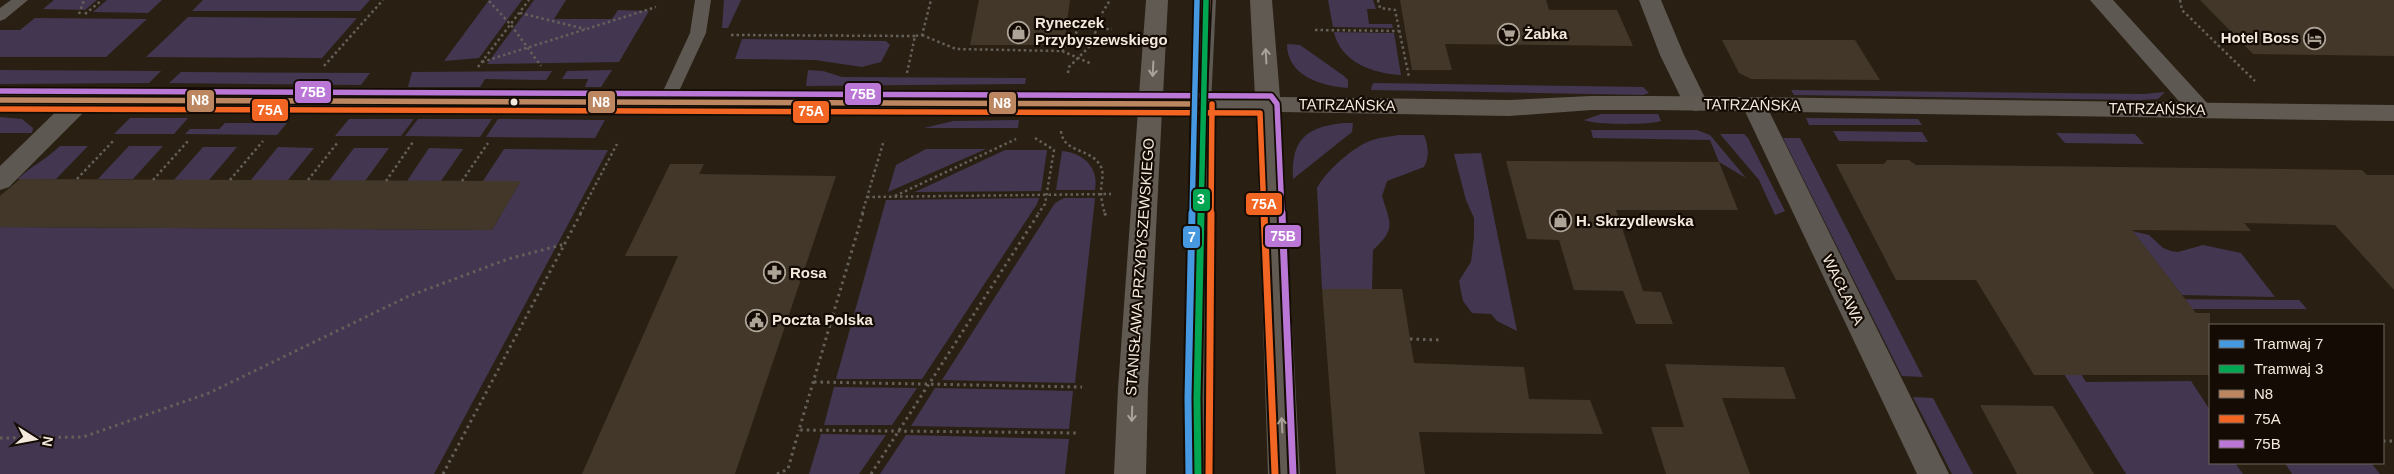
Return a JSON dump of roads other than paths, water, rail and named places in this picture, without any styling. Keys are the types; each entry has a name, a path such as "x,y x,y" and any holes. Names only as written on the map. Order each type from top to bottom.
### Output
{"street":[{"name":"STANISŁAWA PRZYBYSZEWSKIEGO","path":"1130,474 1133,389 1157,0"},
{"path":"1261,0 1268,104 1284,474"},
{"path":"1650,0 1672,55 1696,104"},
{"path":"2101,0 2200,110"},
{"name":"TATRZAŃSKA","path":"0,100 1151,103 1509,108 1591,103 2394,113"},
{"path":"0,180 82,101"},
{"name":"WACŁAWA","path":"1754,105 1933,474"}],"lane":[{"path":"0,16 20,0"},
{"path":"666,102 698,33 703,0"},
{"path":"1200,474 1203,104 1208,0"}],"tram line":[{"name":"7","path":"1189,474 1188,398 1197,0"},
{"name":"3","path":"1198,474 1197,398 1206,0"}],"place":[{"name":"Ryneczek Przybyszewskiego","path":"1019,32"},
{"name":"Żabka","path":"1508,34"},
{"name":"Hotel Boss","path":"2315,38"},
{"name":"H. Skrzydlewska","path":"1560,221"},
{"name":"Rosa","path":"774,273"},
{"name":"Poczta Polska","path":"756,320"}]}
